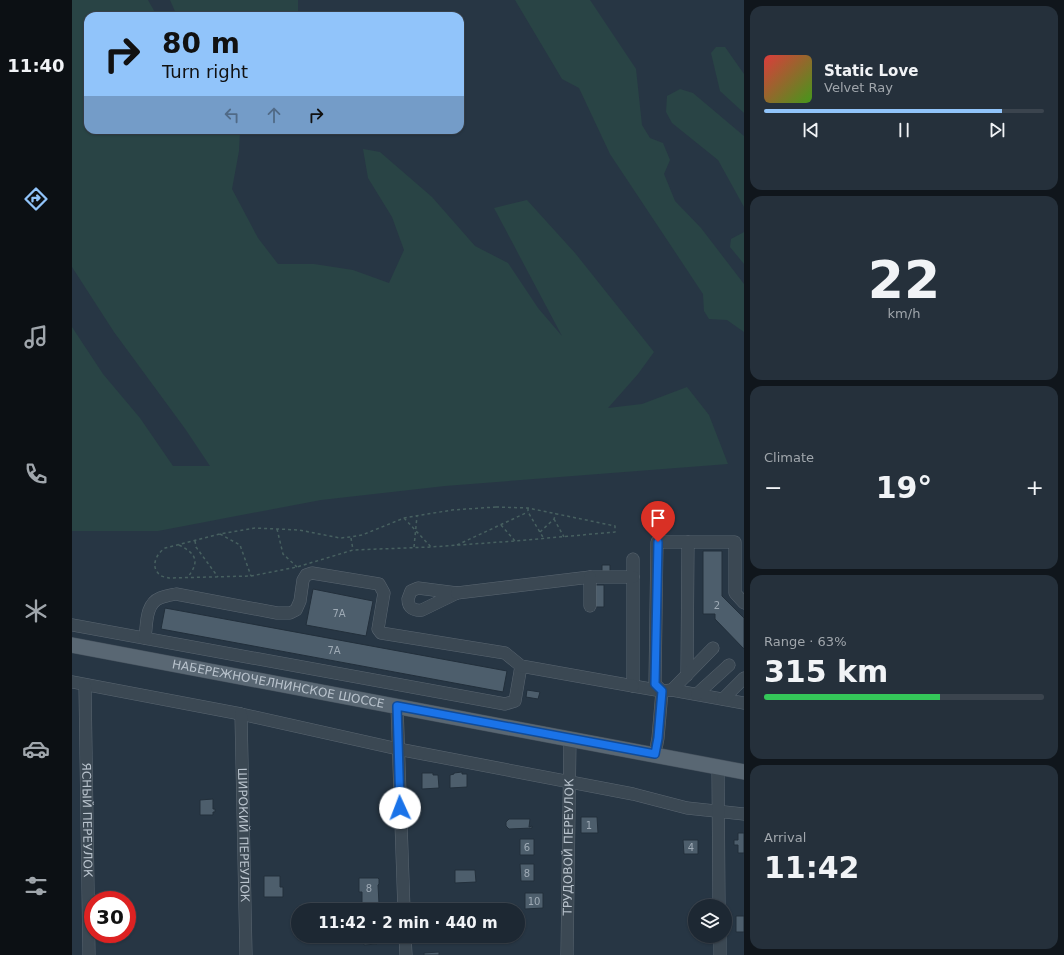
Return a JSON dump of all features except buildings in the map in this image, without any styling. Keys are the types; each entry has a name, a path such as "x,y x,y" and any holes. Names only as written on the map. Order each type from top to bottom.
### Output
{"main road":[{"name":"НАБЕРЕЖНОЧЕЛНИНСКОЕ ШОССЕ","path":"72,645 744,772"}],"street":[{"path":"667,690 655,684 658,542 734,542 735,592 744,602"},
{"path":"687,675 688,542"},
{"path":"633,686 634,559"},
{"path":"145,638 149,610 153,602 160,598 176,594 277,613 290,613 296,610 300,601 303,580 306,575 312,573 379,584 384,593 378,629 381,633 505,653 521,666 633,686 697,694 744,703"},
{"path":"457,592 590,577 633,577"},
{"path":"590,577 590,606"},
{"path":"72,625 505,704 515,701 521,666"},
{"path":"655,754 667,690 687,675 713,648"},
{"path":"697,694 729,665"},
{"path":"723,699 744,678"},
{"path":"72,682 241,714 398,749 633,794 687,808 744,814"},
{"name":"ЯСНЫЙ ПЕРЕУЛОК","path":"85,685 89,955"},
{"path":"397,706 404,903"},
{"name":"ШИРОКИЙ ПЕРЕУЛОК","path":"241,714 246,955"},
{"name":"ТРУДОВОЙ ПЕРЕУЛОК","path":"567,955 570,739"},
{"path":"718,767 719,899"},
{"path":"405,943 406,955"},
{"path":"720,943 720,955"}],"path":[{"path":"496,507 528,508 615,526 615,532 515,542 353,550 297,566 251,576 169,578 161,576 156,570 155,564 160,551 165,548 220,534 255,528 299,530 340,538 351,538 404,518 452,510 496,507"},
{"path":"528,508 528,512 544,540"},
{"path":"456,545 528,512"},
{"path":"540,532 554,519 556,513"},
{"path":"414,547 417,516"},
{"path":"404,518 431,547"},
{"path":"554,519 564,537"},
{"path":"501,525 515,542"},
{"path":"277,528 283,554 297,566"},
{"path":"220,534 240,545 251,576"},
{"path":"351,538 353,550"},
{"path":"195,541 196,547 218,578"},
{"path":"180,544 191,552 196,561 196,566 187,578"}],"green space":[{"path":"72,0 148,0 155,12 84,12 84,134 240,134 239,151 232,189 258,238 278,264 314,264 353,270 389,283 404,250 392,217 368,178 363,149 380,152 432,197 475,246 508,263 538,308 562,336 494,208 527,200 575,253 654,352 638,374 608,408 642,404 687,387 709,415 728,464 445,486 321,500 158,531 72,531 72,327 103,374 140,418 173,466 210,466 186,430 114,332 72,267"},
{"path":"170,0 298,0 298,12 175,12"},
{"path":"515,0 590,0 636,69 642,125 650,138 663,143 670,160 664,174 675,201 701,228 744,284 744,332 727,320 709,319 704,311 703,294 610,154 579,88 562,79"},
{"path":"716,47 725,47 744,74 744,113 720,91 711,53"},
{"path":"680,89 693,93 744,136 744,207 718,160 672,123 666,112 667,96"},
{"path":"744,232 744,264 730,247 731,239"}],"route":[{"path":"400,808 397,706 655,754 658,738 662,691 655,684 658,542"}]}
